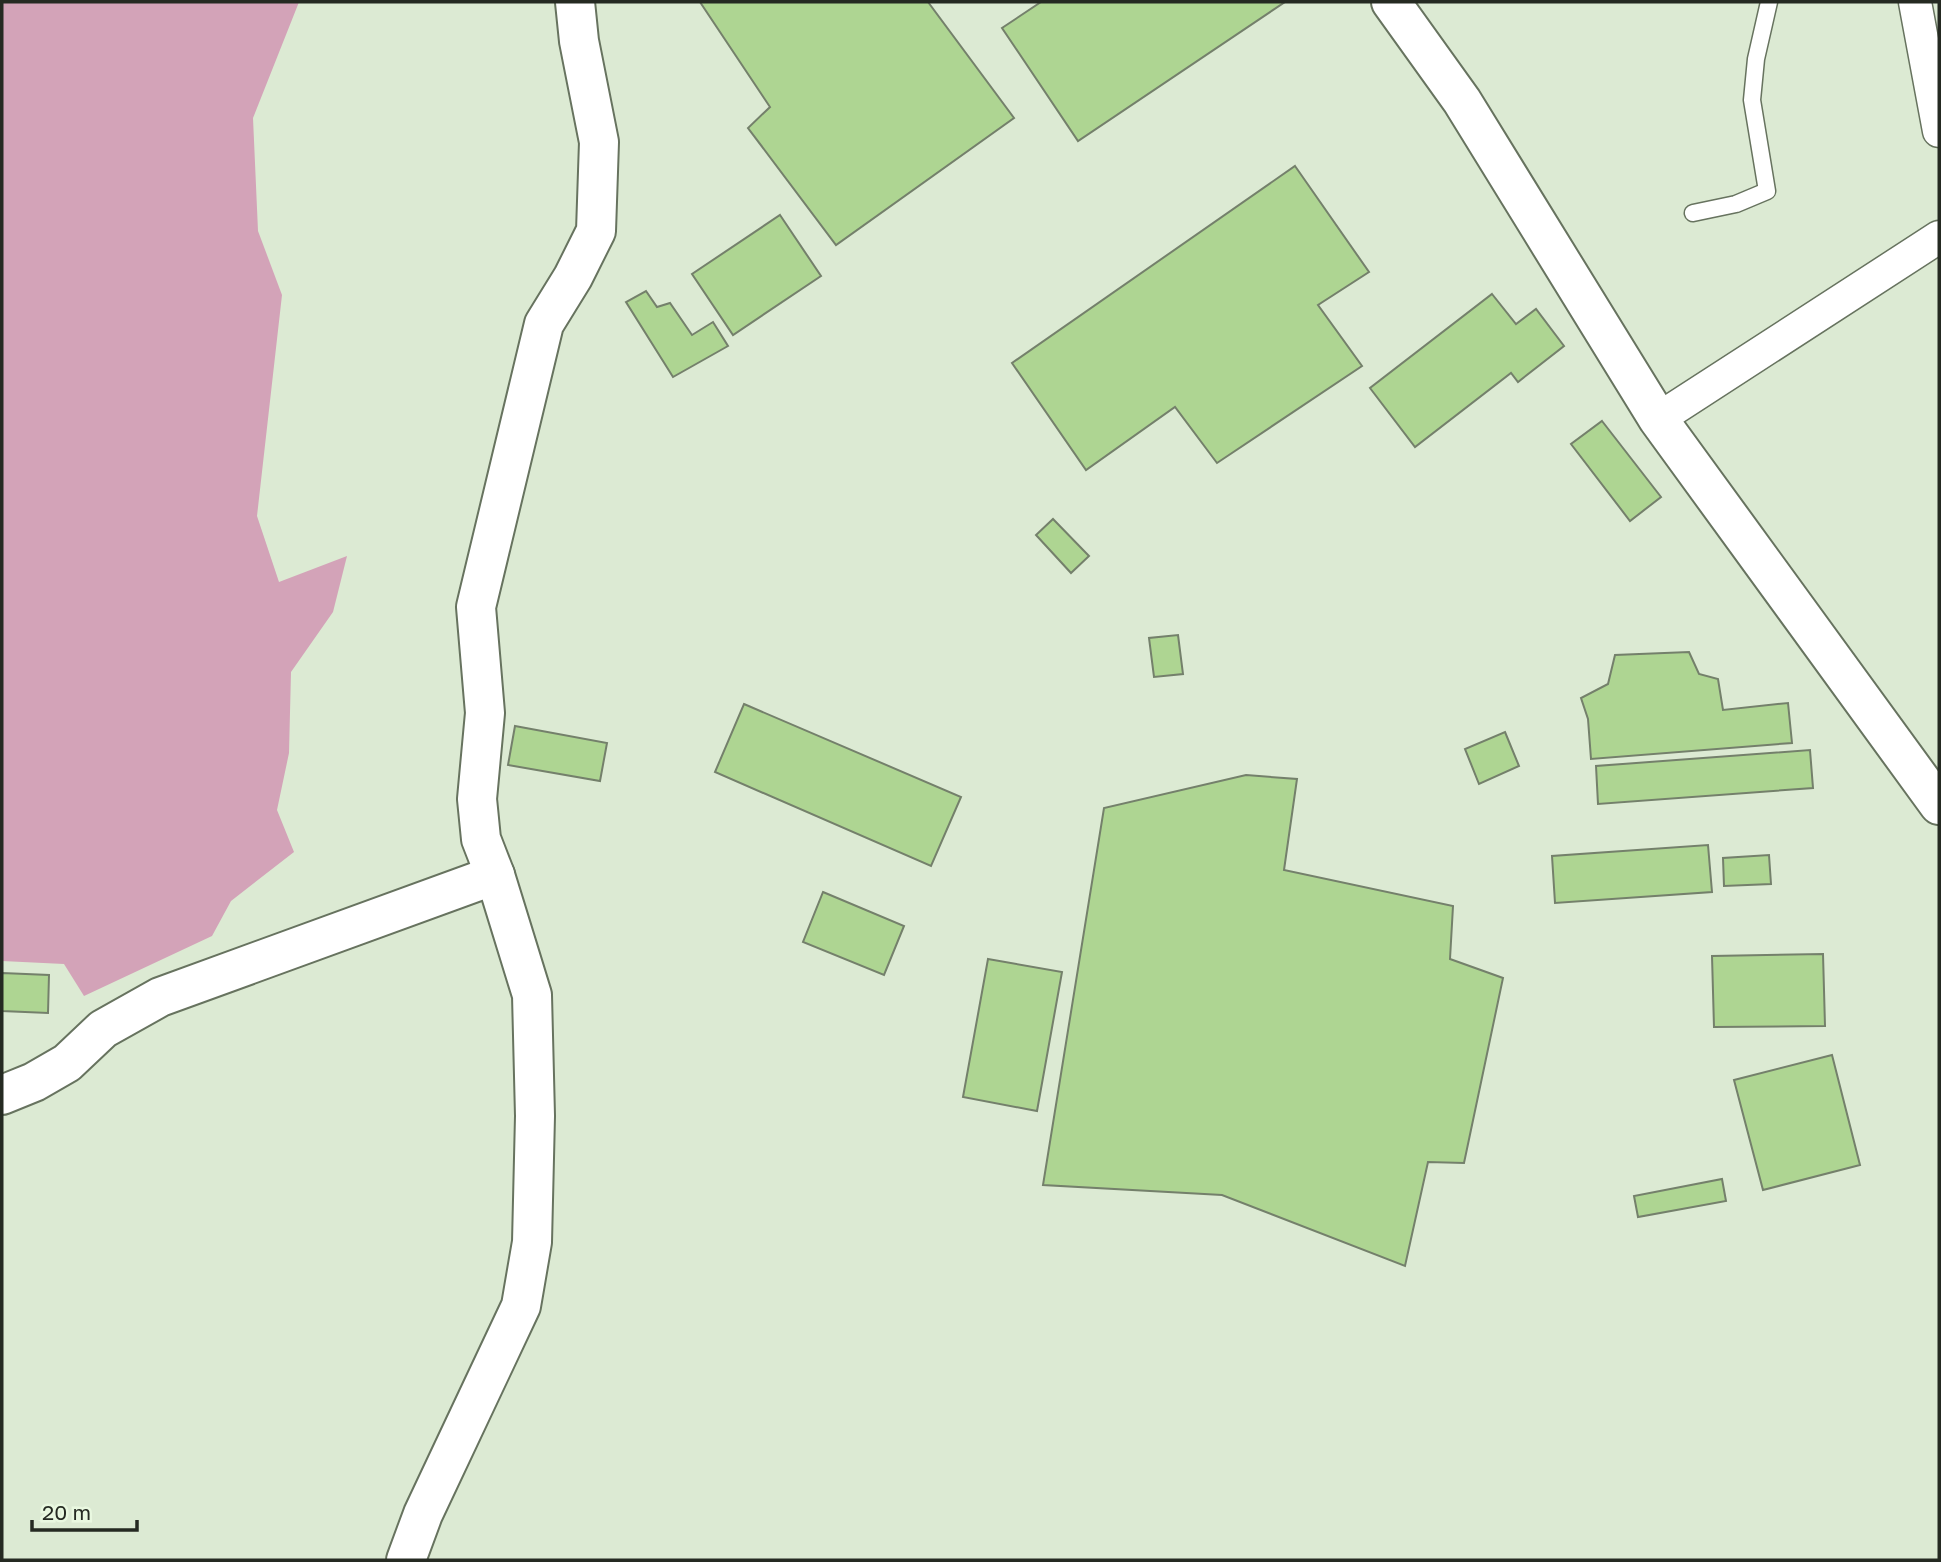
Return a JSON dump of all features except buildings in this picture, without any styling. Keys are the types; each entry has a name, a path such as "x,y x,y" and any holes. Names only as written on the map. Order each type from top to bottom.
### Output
{"street":[{"path":"406,1560 423,1514 521,1306 532,1242 536,1116 532,995 495,875 481,839 477,799 485,713 476,607 544,324 573,277 596,231 599,142 579,41 575,2"},
{"path":"1391,2 1462,101 1658,419 1939,805"},
{"path":"1915,2 1939,131"},
{"path":"1658,419 1939,237"},
{"path":"2,1095 34,1082 67,1063 103,1029 160,997 495,875"}],"lane":[{"path":"1693,213 1736,204 1767,191 1752,100 1756,59 1769,2"}],"shaded area":[{"path":"2,2 299,2 253,118 258,231 282,295 257,516 279,582 347,556 333,612 291,672 289,753 277,810 294,852 231,901 212,936 84,996 64,964 2,961"}]}
